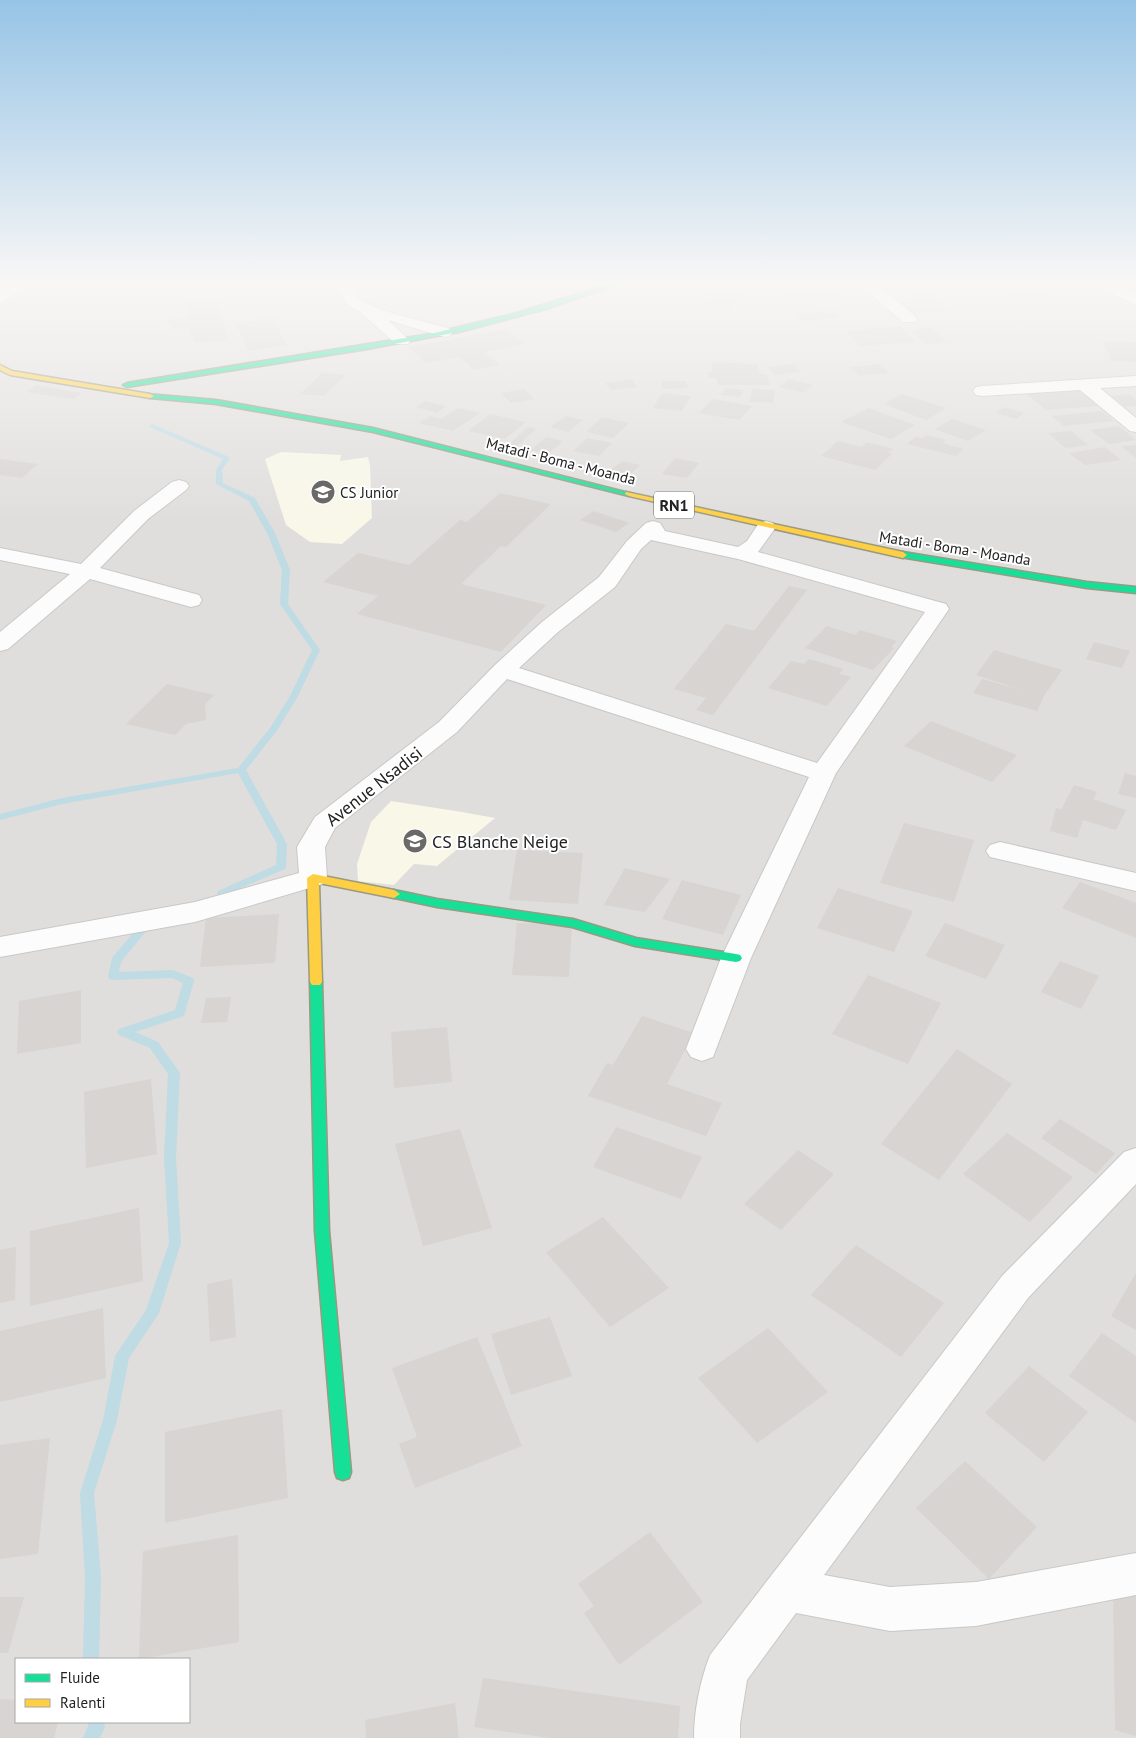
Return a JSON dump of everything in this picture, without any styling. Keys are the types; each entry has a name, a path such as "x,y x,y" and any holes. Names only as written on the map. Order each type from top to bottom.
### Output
{"main road":[{"path":"103,389 141,377 270,361"},
{"name":"Matadi - Boma - Moanda","path":"0,366 34,367 141,377 201,395 418,440 766,527 883,552 1087,585 1136,590"},
{"name":"Matadi - Boma - Moanda","path":"0,366 10,373 103,389 189,402 223,400"},
{"path":"229,378 238,366"},
{"path":"344,1472 322,1231 313,878 437,903 573,923 635,942 736,958"}],"street":[{"path":"982,391 1136,380"},
{"path":"1084,384 1136,427"},
{"path":"0,644 86,571 141,515 179,486"},
{"name":"Avenue Nsadisi","path":"313,878 311,847 324,823 448,727 503,670 550,627 607,582 634,545 653,527 669,504"},
{"path":"653,527 656,535 742,554 938,609 823,773 736,958 702,1049"},
{"path":"742,554 754,545 766,527"},
{"path":"0,554 86,571 191,600"},
{"path":"503,670 823,773"},
{"path":"1000,851 1136,882"},
{"path":"0,947 195,912 313,878"},
{"path":"717,1738 717,1724 726,1671 1015,1287 1136,1162"},
{"path":"786,1590 890,1609 976,1604 1136,1574"}],"shaded area":[{"path":"0,361 1136,361 1136,1738 0,1738"},
{"name":"CS Junior","path":"281,452 341,455 340,461 368,457 372,518 342,544 310,542 286,525 265,459"},
{"name":"CS Blanche Neige","path":"391,801 495,818 437,866 414,864 394,885 358,881 357,864 371,822"}],"building":[{"path":"464,361 495,361 500,365 474,370"},
{"path":"714,362 757,364 760,374 766,374 770,385 718,385 716,378 709,378 707,372 713,372 711,364 714,364"},
{"path":"794,364 801,372 775,375 768,367"},
{"path":"880,364 889,373 859,376 850,367"},
{"path":"323,372 346,375 324,396 300,394"},
{"path":"631,379 638,387 611,390 605,383"},
{"path":"789,379 813,385 804,393 779,387"},
{"path":"661,381 686,381 688,388 662,389"},
{"path":"36,385 82,393 73,399 26,392"},
{"path":"725,388 744,390 740,397 720,395"},
{"path":"1079,388 1099,406 1046,410 1024,392"},
{"path":"525,389 534,399 511,403 501,393"},
{"path":"752,389 775,390 773,403 750,402"},
{"path":"662,393 691,396 682,411 653,408"},
{"path":"902,394 946,408 926,420 884,404"},
{"path":"1129,394 1136,400 1136,406 1125,407 1111,396"},
{"path":"713,399 752,406 739,420 699,413"},
{"path":"425,401 446,406 437,413 416,407"},
{"path":"1004,407 1024,413 1016,419 996,413"},
{"path":"458,408 480,413 453,431 419,423 430,416 441,419"},
{"path":"869,408 915,425 891,439 841,422"},
{"path":"1102,411 1114,421 1064,426 1051,416"},
{"path":"490,414 526,422 505,439 468,431"},
{"path":"566,416 583,420 568,432 550,427"},
{"path":"602,417 629,423 613,438 586,432"},
{"path":"952,419 986,430 968,441 935,429"},
{"path":"1119,426 1136,440 1109,444 1090,430"},
{"path":"528,427 536,429 514,449 505,448"},
{"path":"1071,431 1088,445 1065,448 1048,433"},
{"path":"926,435 946,440 942,443 963,449 956,456 907,444 915,437 922,438"},
{"path":"546,437 563,441 548,454 531,450"},
{"path":"587,438 612,443 599,456 573,451"},
{"path":"838,441 862,447 867,442 893,449 888,453 892,454 875,470 821,456"},
{"path":"1136,445 1136,458 1121,446"},
{"path":"1105,447 1121,460 1085,465 1069,453"},
{"path":"675,458 699,463 687,478 662,474"},
{"path":"0,459 38,464 22,478 0,475"},
{"path":"622,461 640,465 626,478 607,473"},
{"path":"500,493 551,504 506,547 501,546 461,584 546,605 501,652 357,614 378,596 323,582 358,553 409,565 460,520 467,522"},
{"path":"594,511 629,523 616,532 580,520"},
{"path":"789,586 807,590 713,715 696,710 706,698 674,689 726,624 754,631"},
{"path":"827,626 855,635 860,630 897,641 891,647 894,648 873,670 805,648"},
{"path":"1094,642 1130,651 1122,668 1086,659"},
{"path":"994,650 1062,670 1044,696 1037,711 973,693 982,679 1022,690 976,675"},
{"path":"809,659 843,669 839,674 851,677 827,706 768,688 791,661 804,664"},
{"path":"167,684 214,695 205,704 206,720 186,724 175,735 126,724"},
{"path":"931,721 1017,755 992,782 904,746"},
{"path":"1125,773 1136,776 1136,798 1118,794"},
{"path":"1074,785 1097,792 1093,799 1126,810 1116,830 1083,820 1077,838 1050,831 1056,808 1061,810"},
{"path":"904,823 974,840 954,902 880,883"},
{"path":"517,850 583,853 578,904 509,900"},
{"path":"625,868 670,879 645,912 604,905"},
{"path":"682,880 741,895 723,935 662,919"},
{"path":"1080,882 1136,903 1136,938 1062,908"},
{"path":"838,888 913,911 894,952 817,928"},
{"path":"279,914 275,963 200,967 206,918"},
{"path":"517,923 572,924 569,977 512,975"},
{"path":"945,923 1005,945 986,979 925,956"},
{"path":"1060,961 1099,976 1081,1009 1041,992"},
{"path":"868,975 941,1003 908,1064 832,1034"},
{"path":"81,990 81,1043 17,1054 19,1001"},
{"path":"231,997 227,1022 201,1023 206,998"},
{"path":"642,1016 694,1033 667,1084 722,1103 706,1136 588,1096 607,1063 613,1065"},
{"path":"447,1027 452,1082 394,1088 391,1032"},
{"path":"957,1049 1012,1084 939,1180 881,1144"},
{"path":"151,1079 157,1154 86,1168 84,1092"},
{"path":"1060,1119 1115,1153 1096,1174 1041,1138"},
{"path":"616,1127 702,1157 681,1199 593,1167"},
{"path":"460,1129 492,1228 423,1246 395,1144"},
{"path":"1007,1133 1073,1177 1030,1222 963,1174"},
{"path":"798,1150 834,1174 781,1230 744,1204"},
{"path":"139,1208 143,1281 30,1306 30,1231"},
{"path":"603,1217 669,1288 610,1327 546,1252"},
{"path":"856,1245 944,1303 901,1357 811,1295"},
{"path":"16,1247 15,1300 0,1303 0,1250"},
{"path":"1136,1273 1136,1330 1111,1316"},
{"path":"232,1279 236,1337 210,1342 207,1284"},
{"path":"103,1308 106,1378 0,1402 0,1331"},
{"path":"550,1317 572,1376 511,1395 491,1334"},
{"path":"768,1328 828,1392 757,1443 698,1378"},
{"path":"1102,1333 1136,1356 1136,1423 1069,1376"},
{"path":"477,1337 522,1446 415,1488 399,1444 417,1437 392,1368"},
{"path":"1029,1366 1088,1412 1044,1462 985,1413"},
{"path":"282,1409 288,1498 165,1523 165,1432"},
{"path":"50,1438 38,1554 0,1559 0,1445"},
{"path":"965,1461 1037,1527 989,1579 916,1508"},
{"path":"650,1532 703,1602 619,1665 584,1613 594,1606 578,1584"},
{"path":"238,1535 239,1642 139,1658 143,1551"},
{"path":"1113,1588 1136,1594 1136,1736 1115,1730"},
{"path":"0,1597 24,1597 8,1653 0,1653"},
{"path":"483,1678 680,1706 678,1738 550,1738 474,1727"},
{"path":"0,1699 15,1700 15,1723 58,1723 54,1738 0,1738"},
{"path":"455,1703 459,1738 366,1738 365,1720"}],"waterway":[{"path":"152,426 227,458 219,470 220,484 252,500 271,533 286,570 284,604 316,650 294,696 274,729 241,770"},
{"path":"0,817 62,801 241,770"},
{"path":"222,893 281,867 282,844 241,770"},
{"path":"91,1658 93,1577 87,1493 110,1420 122,1356 152,1313 175,1243 170,1157 174,1073 154,1045 123,1032 180,1013 189,981 173,974 113,976 116,961 142,930"},
{"path":"91,1738 97,1727 96,1723"}],"traffic: fast":[{"path":"127,385 281,361"},
{"path":"150,396 216,402 373,430 629,494"},
{"path":"903,555 1087,585 1136,590"},
{"path":"394,894 437,903 573,923 635,942 736,958"},
{"path":"316,982 322,1231 343,1472"}],"traffic: slow":[{"path":"0,367 10,373 150,396"},
{"path":"629,494 903,555"},
{"path":"316,982 313,878 394,894"}],"place":[{"name":"CS Junior","path":"323,492"},
{"name":"CS Blanche Neige","path":"415,841"}]}
